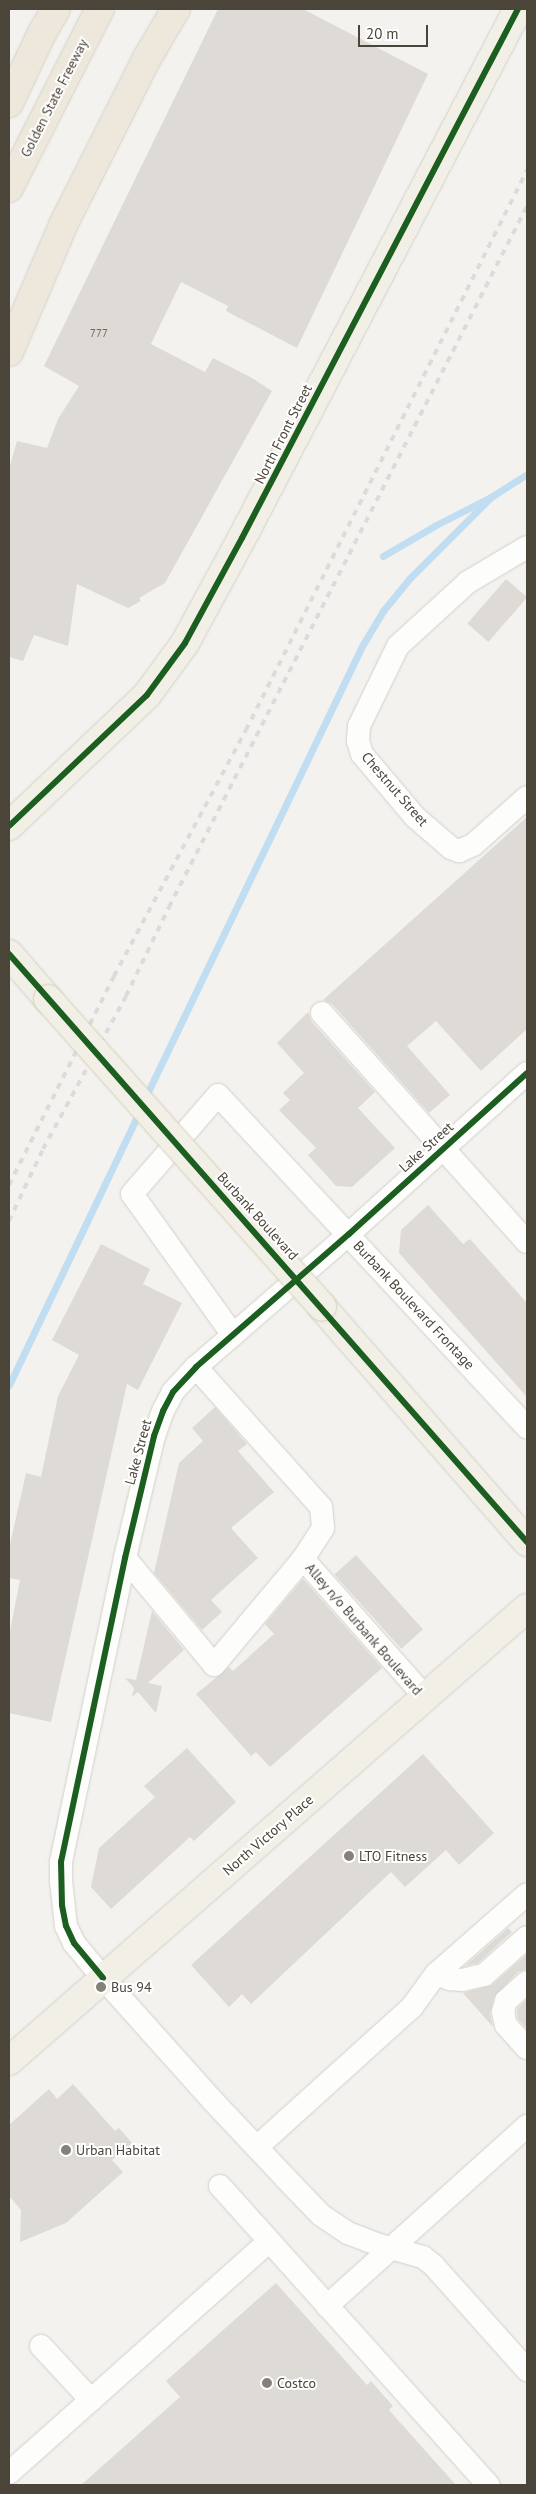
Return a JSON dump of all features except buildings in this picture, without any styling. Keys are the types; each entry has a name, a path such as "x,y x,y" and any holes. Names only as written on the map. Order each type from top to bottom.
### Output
{"highway":[{"path":"9,103 42,33 56,9"},
{"name":"Golden State Freeway","path":"9,188 100,9"},
{"path":"9,352 64,223 147,58 176,9"}],"main road":[{"name":"North Front Street","path":"9,826 147,695 185,643 247,530 518,9"},
{"name":"Burbank Boulevard","path":"10,955 527,1542"},
{"name":"North Victory Place","path":"9,2061 527,1608"}],"street":[{"name":"Chestnut Street","path":"527,547 468,582 398,646 359,726 358,741 362,754 415,817 451,848 459,851 473,845 527,797"},
{"path":"322,1013 527,1242"},
{"name":"Lake Street","path":"527,1073 348,1234 196,1367 173,1392 163,1410 154,1436 125,1558 61,1862 62,1905 66,1926 74,1943 103,1978 257,2147 309,2203 334,2225 363,2240 423,2257 434,2266 527,2370"},
{"name":"Burbank Boulevard Frontage","path":"233,1335 132,1194 218,1095 527,1428"},
{"name":"Alley n/o Burbank Boulevard","path":"125,1558 214,1665 303,1559 323,1528 321,1507 196,1367"},
{"name":"Alley n/o Burbank Boulevard","path":"303,1559 426,1698"},
{"path":"257,2147 412,2007 436,1974 527,1894"},
{"path":"436,1974 450,1979 462,1980 484,1975 527,1937"},
{"path":"524,2038 506,2025 504,2006 506,2001 527,1982"},
{"path":"327,2306 527,2126"},
{"path":"220,2186 488,2485"},
{"path":"9,2473 269,2242"},
{"path":"41,2346 90,2400"}],"waterway":[{"path":"383,556 436,525 491,497 527,474"},
{"path":"145,1098 362,646 383,611 409,579 491,497"},
{"path":"9,1385 140,1110"}],"railway":[{"path":"9,1185 114,976 246,730 527,170"},
{"path":"9,1221 43,1149 126,996 169,907 527,206"}],"cycle path":[{"path":"9,826 147,695 185,643 242,538 518,9"},
{"path":"9,954 527,1542"},
{"path":"103,1978 74,1943 66,1926 62,1905 61,1862 125,1558 154,1436 163,1411 173,1392 196,1367 349,1234 527,1073"}],"place":[{"name":"LTO Fitness","path":"349,1856"},
{"name":"Bus 94","path":"101,1987"},
{"name":"Urban Habitat","path":"66,2150"},
{"name":"Costco","path":"267,2383"}]}
